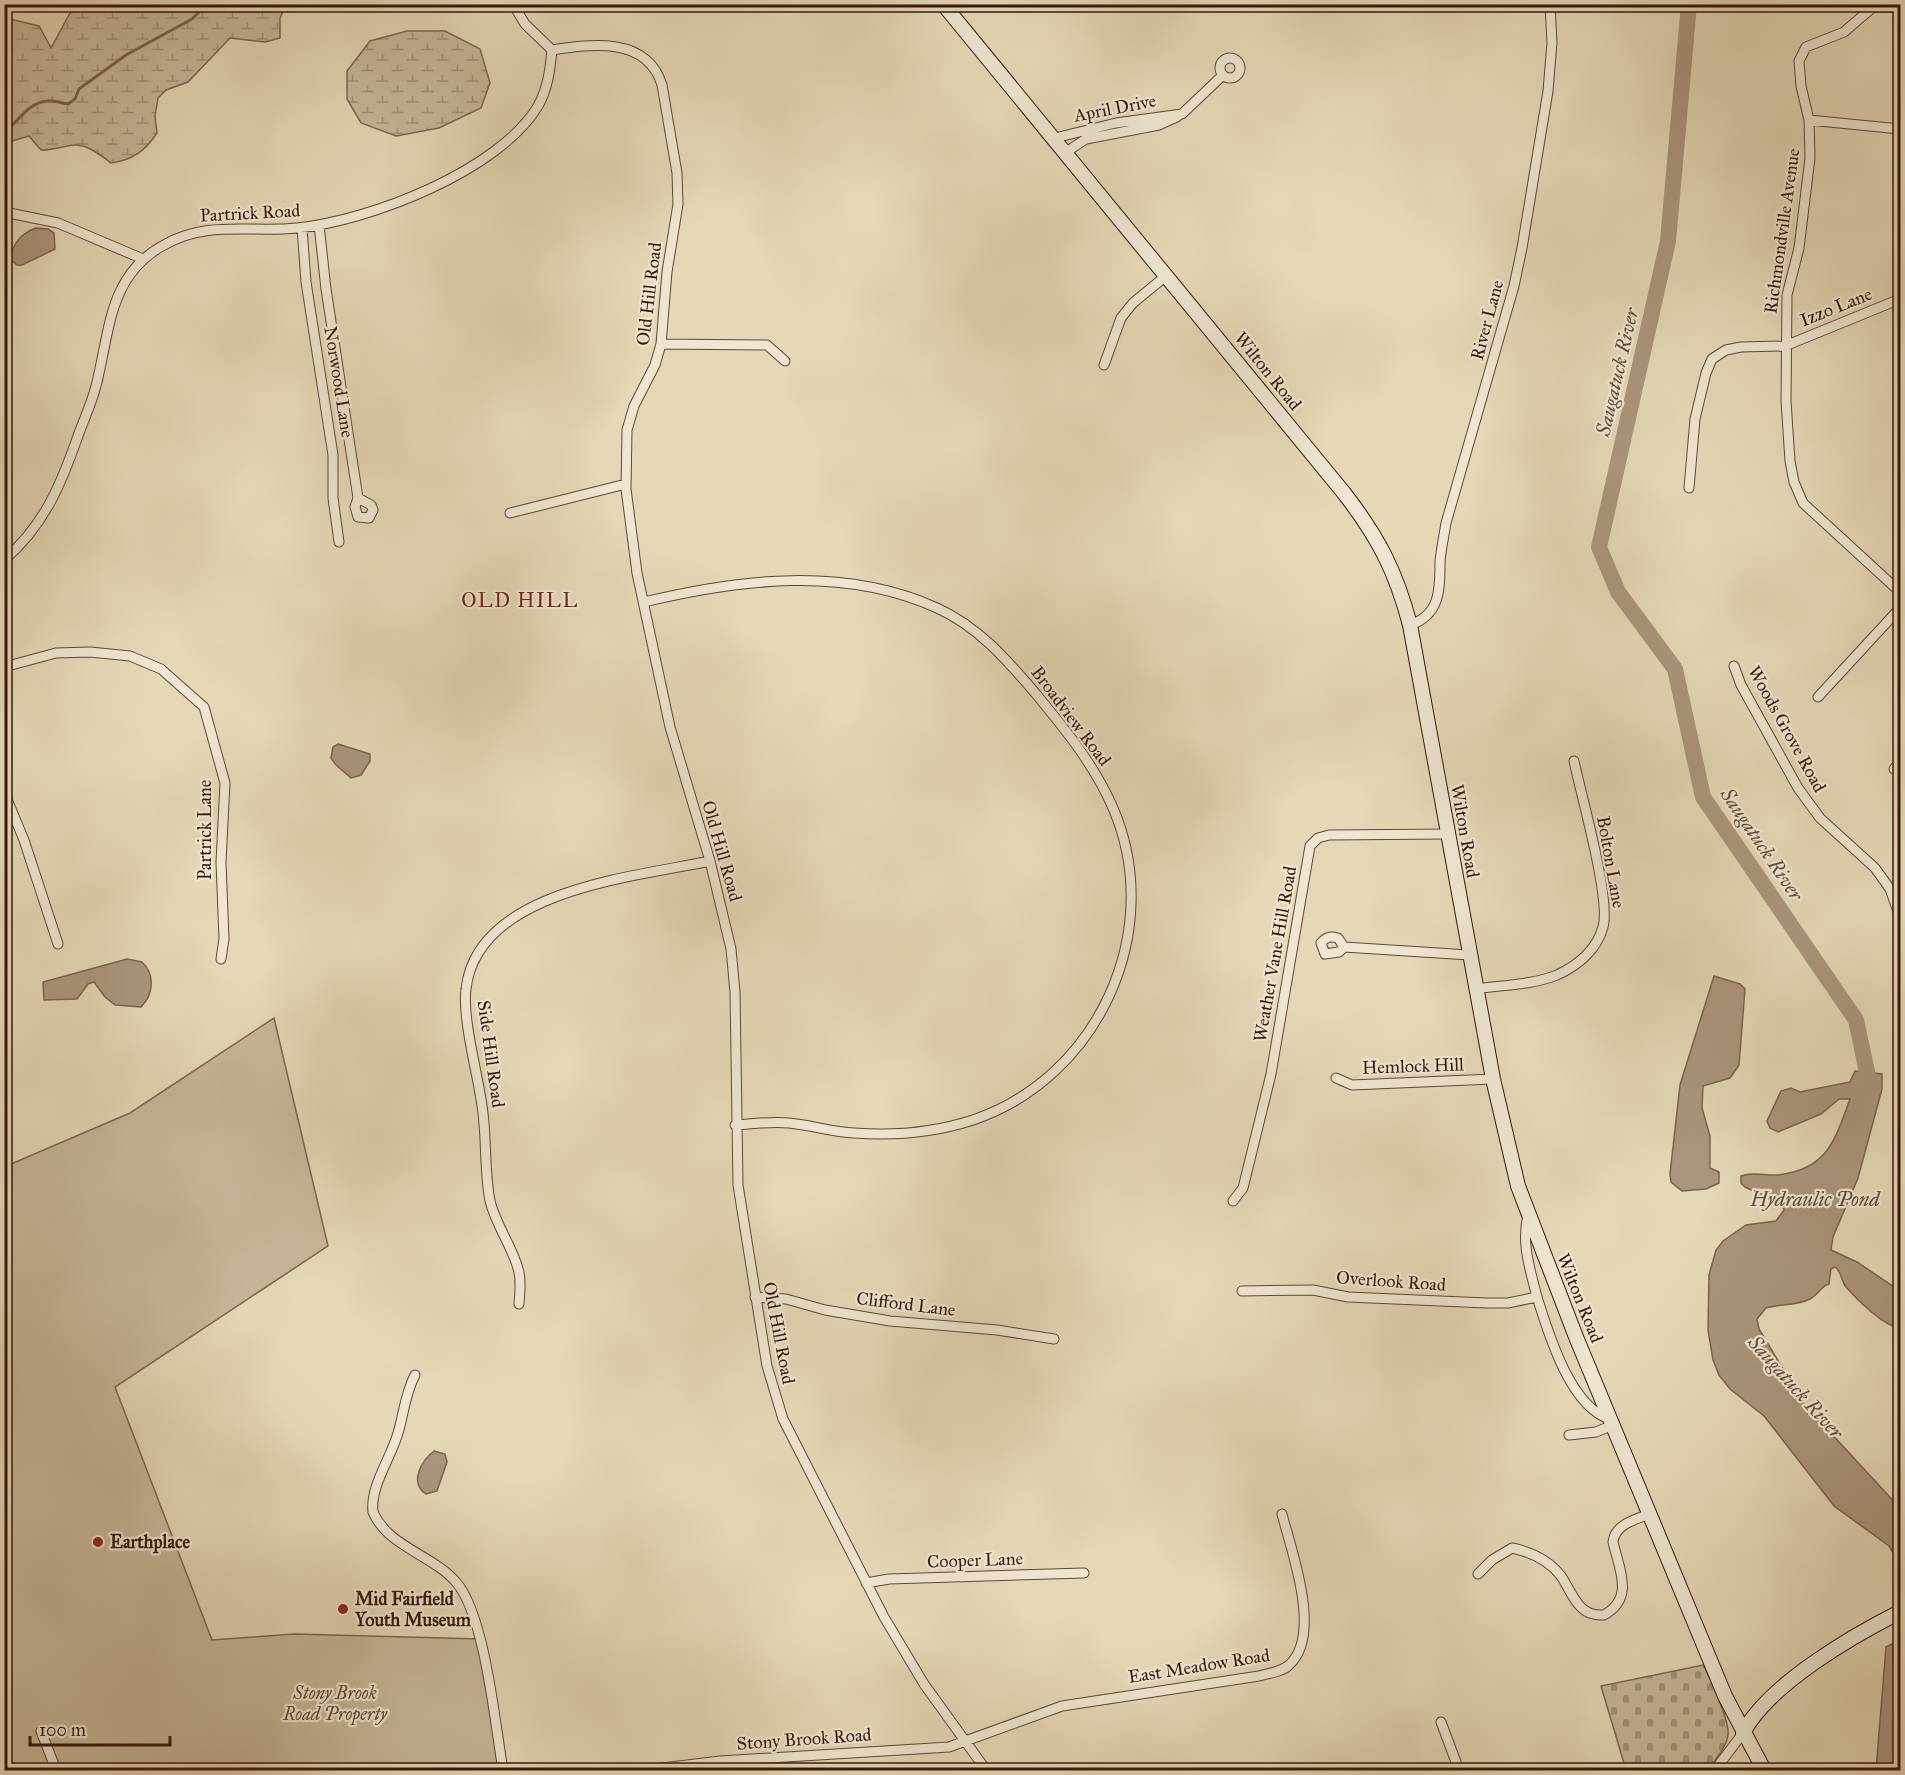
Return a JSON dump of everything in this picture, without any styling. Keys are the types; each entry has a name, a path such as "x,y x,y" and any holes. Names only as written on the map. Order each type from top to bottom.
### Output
{"main road":[{"name":"Wilton Road","path":"943,4 1167,275 1370,528 1395,573 1410,625 1469,955 1511,1160 1528,1215 1649,1514 1743,1733 1764,1770"},
{"path":"1743,1733 1756,1710 1802,1673 1852,1638 1900,1612"}],"street":[{"path":"513,4 525,24 552,50"},
{"name":"River Lane","path":"1410,625 1425,618 1438,598 1446,523 1514,286 1548,91 1552,43 1550,4"},
{"name":"Richmondville Avenue","path":"1900,7 1873,8 1844,33 1806,47 1799,61 1798,70 1809,120 1807,195 1799,248 1787,295 1785,346 1790,461 1797,491 1812,513 1900,592"},
{"name":"Old Hill Road","path":"552,50 596,44 618,46 645,59 661,80 678,188 661,344 652,373 629,423 626,484 632,544 677,755 710,861 734,976 735,1125 741,1211 769,1375 778,1407 866,1583 905,1654 964,1742 986,1770"},
{"name":"Partrick Road","path":"4,560 38,524 57,493 96,387 113,304 124,282 143,259 172,240 201,230 302,228 319,225 429,190 491,153 518,130 536,108 548,81 552,50"},
{"name":"April Drive","path":"1066,152 1086,139 1159,125 1182,114 1223,75"},
{"name":"April Drive","path":"1054,138 1116,123 1182,114"},
{"path":"1809,120 1900,129"},
{"path":"4,212 58,223 143,259"},
{"path":"319,225 326,289 358,498"},
{"name":"Norwood Lane","path":"302,228 306,282 333,455 333,498 339,542"},
{"path":"1104,365 1121,318 1133,303 1167,275"},
{"name":"Izzo Lane","path":"1785,346 1900,299"},
{"path":"661,344 767,345 785,361"},
{"path":"1689,488 1695,419 1706,373 1713,359 1726,350 1741,347 1785,346"},
{"path":"510,513 626,484"},
{"name":"Broadview Road","path":"644,602 724,585 791,580 883,590 918,601 954,617 1000,653 1050,710 1095,771 1114,809 1129,868 1129,924 1114,988 1102,1014 1085,1040 1053,1074 1027,1094 979,1117 931,1130 866,1134 789,1123 735,1125"},
{"path":"1818,697 1900,608"},
{"name":"Partrick Lane","path":"4,668 56,653 90,652 130,656 160,669 204,707 225,783 221,862 224,939 221,959"},
{"name":"Woods Grove Road","path":"1734,666 1741,685 1798,788 1820,818 1875,868 1890,889 1900,917"},
{"name":"Bolton Lane","path":"1476,989 1557,975 1583,959 1603,927 1603,896 1574,761"},
{"path":"4,792 24,840 58,944"},
{"name":"Weather Vane Hill Road","path":"1233,1201 1243,1188 1271,1074 1310,846 1318,837 1329,835 1447,834"},
{"name":"Side Hill Road","path":"519,1304 518,1271 490,1197 483,1116 465,998 472,964 499,928 542,902 589,887 710,861"},
{"path":"1344,947 1432,955 1469,955"},
{"name":"Hemlock Hill","path":"1336,1078 1352,1085 1493,1079"},
{"path":"1528,1215 1524,1230 1525,1248 1550,1339 1571,1380 1596,1412 1611,1422 1596,1432 1569,1435"},
{"name":"Overlook Road","path":"1242,1291 1313,1290 1348,1297 1486,1303 1508,1303 1537,1297"},
{"name":"Clifford Lane","path":"755,1297 786,1299 825,1310 890,1321 997,1330 1054,1339"},
{"path":"415,1376 406,1394 398,1434 375,1493 373,1512 393,1537 453,1578 468,1600 478,1628 503,1770"},
{"name":"East Meadow Road","path":"964,1742 1062,1706 1259,1676 1288,1666 1300,1648 1304,1607 1300,1575 1292,1556 1282,1514"},
{"path":"1478,1574 1492,1560 1512,1548 1530,1552 1560,1576 1582,1608 1589,1614 1604,1616 1616,1607 1624,1588 1613,1542 1614,1534 1621,1526 1649,1514"},
{"name":"Cooper Lane","path":"866,1583 889,1579 1084,1573"},
{"path":"1441,1722 1459,1770"},
{"path":"41,1731 56,1770"},
{"path":"1715,1770 1743,1733"},
{"name":"Stony Brook Road","path":"646,1770 949,1747 964,1742"}],"green space":[{"path":"91,5 286,5 280,18 280,38 265,42 230,38 188,82 166,90 158,98 155,116 157,133 143,150 126,160 111,163 95,151 81,145 41,150 29,136 5,143 5,25 10,19 39,26 51,48 70,13"},
{"path":"407,31 445,31 480,49 490,83 481,108 439,128 396,136 361,123 347,99 347,71 370,41"},
{"name":"Stony Brook Road Property","path":"274,1018 328,1246 115,1387 212,1640 294,1634 481,1639 502,1770 5,1770 4,1167 130,1113"},
{"path":"1703,1665 1719,1700 1728,1729 1725,1744 1716,1759 1707,1770 1626,1770 1601,1686"}],"water":[{"path":"36,228 48,229 54,233 55,249 22,265 17,265 11,260 15,244 22,236"},
{"path":"338,744 370,754 370,761 361,775 351,778 336,765 331,758 333,747"},
{"path":"127,959 142,962 151,978 148,996 141,1007 115,1005 105,997 94,982 88,984 77,999 44,1000 43,982"},
{"path":"1714,976 1740,984 1745,989 1739,1065 1730,1078 1703,1086 1702,1108 1710,1136 1710,1168 1719,1172 1719,1183 1706,1189 1682,1191 1671,1182 1670,1174 1680,1085"},
{"name":"Hydraulic Pond","path":"1855,1071 1882,1074 1882,1089 1858,1178 1833,1237 1831,1250 1857,1262 1900,1291 1900,1329 1864,1306 1846,1287 1835,1267 1831,1269 1829,1284 1813,1297 1799,1303 1766,1308 1757,1319 1759,1329 1804,1404 1900,1508 1900,1564 1889,1546 1834,1506 1764,1416 1730,1389 1719,1375 1713,1360 1708,1330 1709,1275 1716,1250 1723,1241 1746,1225 1776,1221 1784,1210 1782,1204 1745,1187 1741,1183 1741,1176 1795,1172 1819,1159 1834,1139 1850,1099 1839,1099 1821,1114 1778,1132 1770,1128 1767,1121 1781,1091 1791,1088 1800,1092 1850,1082"},
{"path":"434,1451 445,1454 447,1462 437,1491 426,1494 418,1484 419,1472 425,1460"},
{"path":"1900,1640 1900,1770 1876,1770 1886,1647"}],"waterway":[{"path":"4,133 24,113 41,102 68,104 75,99 79,89 126,55 192,19 207,4"},
{"name":"Saugatuck River","path":"1689,4 1668,241 1599,547 1618,592 1675,669 1703,797 1856,1020 1870,1086 1869,1093"}],"place":[{"name":"Earthplace","path":"98,1542"},
{"name":"Mid Fairfield Youth Museum","path":"343,1609"}],"district":[{"name":"OLD HILL","path":"520,600"}]}
